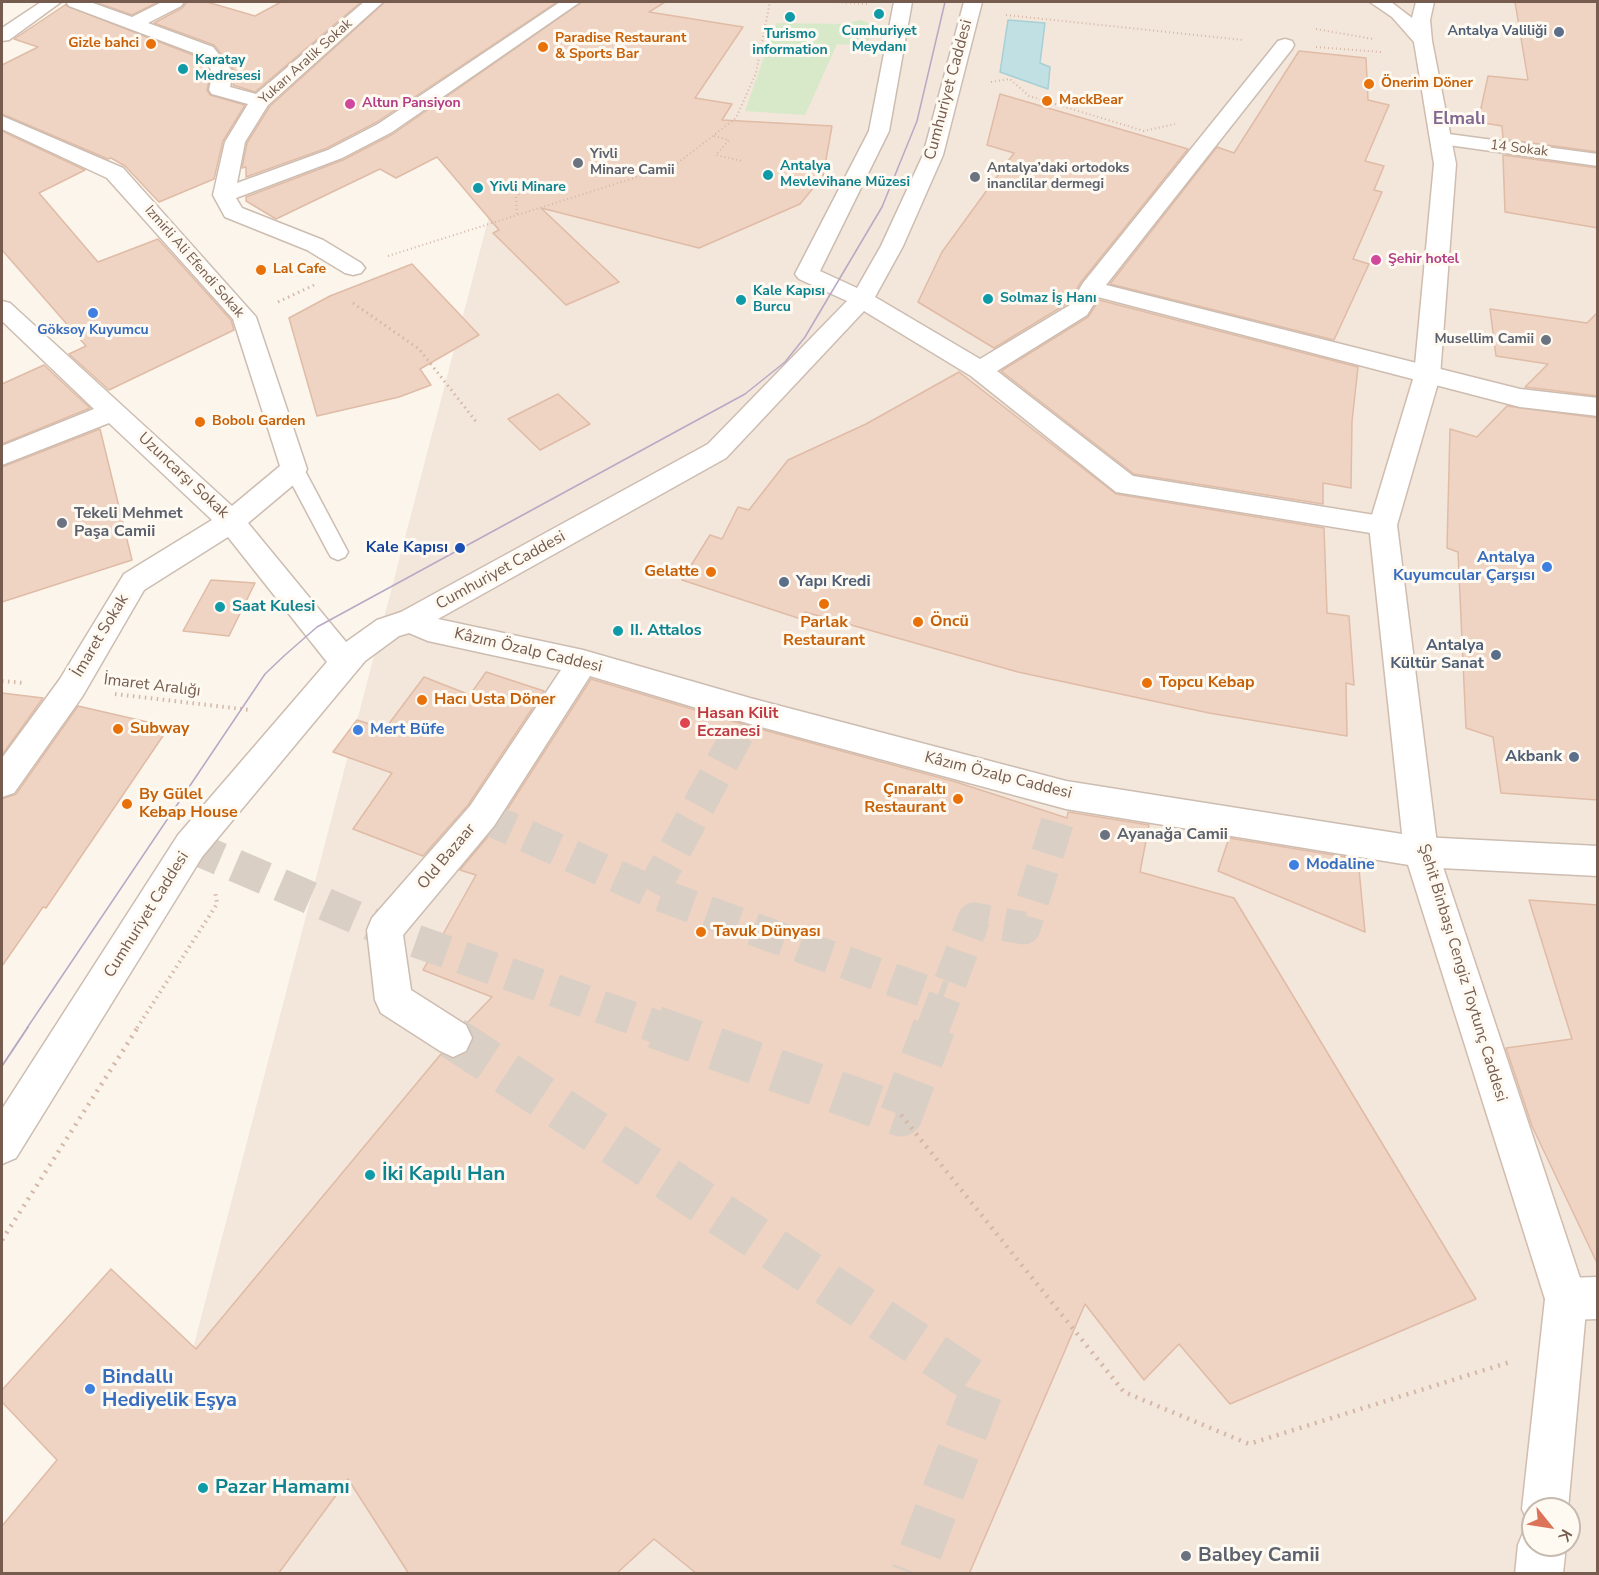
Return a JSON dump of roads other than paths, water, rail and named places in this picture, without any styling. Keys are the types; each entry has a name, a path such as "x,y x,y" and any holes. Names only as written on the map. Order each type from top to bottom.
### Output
{"street":[{"path":"2,35 52,2"},
{"path":"75,2 206,51 223,72 219,90 260,101"},
{"path":"134,23 176,2"},
{"name":"Yukarı Aralik Sokak","path":"224,195 235,142 260,101 374,2"},
{"path":"353,268 315,245 233,212 224,195 335,154 385,128 571,2"},
{"path":"1379,2 1398,13 1423,41"},
{"name":"Şehit Binbaşı Cengiz Toytunç Caddesi","path":"1425,2 1421,20 1423,41 1445,164 1427,376 1383,525 1421,852 1582,1299 1547,1497"},
{"path":"902,4 879,131 807,274 862,299 980,370 1126,485 1383,525"},
{"name":"Cumhuriyet Caddesi","path":"2,1144 190,846 354,652 388,628 412,620 717,451 862,299 892,246 933,155 972,7"},
{"path":"980,370 1079,310 1091,288 1285,45"},
{"name":"Izmirli Ali Efendi Sokak","path":"2,122 115,173 244,317 294,469"},
{"name":"14 Sokak","path":"1441,139 1598,160"},
{"path":"1091,288 1520,398 1598,407"},
{"name":"Uzuncarşı Sokak","path":"2,308 231,522 345,662"},
{"path":"2,456 114,411"},
{"path":"231,522 294,469"},
{"name":"İmaret Sokak","path":"2,783 70,688 134,582 231,522"},
{"name":"Kâzım Özalp Caddesi","path":"412,620 428,628 583,662 750,711 1066,795 1421,852 1598,861"},
{"name":"Old Bazaar","path":"453,1038 394,1000 385,930 482,816 583,662"},
{"path":"1539,1574 1541,1557"}],"lane":[{"path":"294,469 338,552"}],"water":[{"path":"1008,20 1045,23 1040,63 1050,67 1048,89 1000,72"}],"tunnel":[{"path":"652,892 750,711"},
{"path":"933,1028 974,919 1024,928 1066,795"},
{"path":"482,816 652,892"},
{"path":"190,846 385,930 660,1028"},
{"path":"652,892 943,998"},
{"path":"655,1027 901,1115 934,1027"},
{"path":"453,1038 983,1387 912,1574"}],"tram line":[{"path":"27,1028 265,674 285,655 317,627 745,394 785,362 805,337 882,207 917,121 945,2"},
{"path":"2,1066 28,1027"}],"place":[{"name":"Cumhuriyet Meydanı","path":"879,14"},
{"name":"Turismo information","path":"790,17"},
{"name":"Antalya Valiliği","path":"1559,32"},
{"name":"Gizle bahci","path":"151,44"},
{"name":"Paradise Restaurant & Sports Bar","path":"543,47"},
{"name":"Karatay Medresesi","path":"183,69"},
{"name":"Önerim Döner","path":"1369,84"},
{"name":"MackBear","path":"1047,101"},
{"name":"Altun Pansiyon","path":"350,104"},
{"name":"Yivli Minare Camii","path":"578,163"},
{"name":"Antalya Mevlevihane Müzesi","path":"768,175"},
{"name":"Antalya’daki ortodoks inanclilar dermegi","path":"975,177"},
{"name":"Yivli Minare","path":"478,188"},
{"name":"Şehir hotel","path":"1376,260"},
{"name":"Lal Cafe","path":"261,270"},
{"name":"Solmaz İş Hanı","path":"988,299"},
{"name":"Kale Kapısı Burcu","path":"741,300"},
{"name":"Göksoy Kuyumcu","path":"93,313"},
{"name":"Musellim Camii","path":"1546,340"},
{"name":"Bobolı Garden","path":"200,422"},
{"name":"Tekeli Mehmet Paşa Camii","path":"62,523"},
{"name":"Kale Kapısı","path":"460,548"},
{"name":"Antalya Kuyumcular Çarşısı","path":"1547,567"},
{"name":"Gelatte","path":"711,572"},
{"name":"Yapı Kredi","path":"784,582"},
{"name":"Parlak Restaurant","path":"824,604"},
{"name":"Saat Kulesi","path":"220,607"},
{"name":"Öncü","path":"918,622"},
{"name":"II. Attalos","path":"618,631"},
{"name":"Antalya Kültür Sanat","path":"1496,655"},
{"name":"Topcu Kebap","path":"1147,683"},
{"name":"Hacı Usta Döner","path":"422,700"},
{"name":"Hasan Kilit Eczanesi","path":"685,723"},
{"name":"Subway","path":"118,729"},
{"name":"Mert Büfe","path":"358,730"},
{"name":"Akbank","path":"1574,757"},
{"name":"Çınaraltı Restaurant","path":"958,799"},
{"name":"By Gülel Kebap House","path":"127,804"},
{"name":"Ayanağa Camii","path":"1105,835"},
{"name":"Modaline","path":"1294,865"},
{"name":"Tavuk Dünyası","path":"701,932"},
{"name":"İki Kapılı Han","path":"370,1175"},
{"name":"Bindallı Hediyelik Eşya","path":"90,1389"},
{"name":"Pazar Hamamı","path":"203,1488"},
{"name":"Balbey Camii","path":"1186,1556"}],"district":[{"name":"Elmalı","path":"1459,120"}]}
